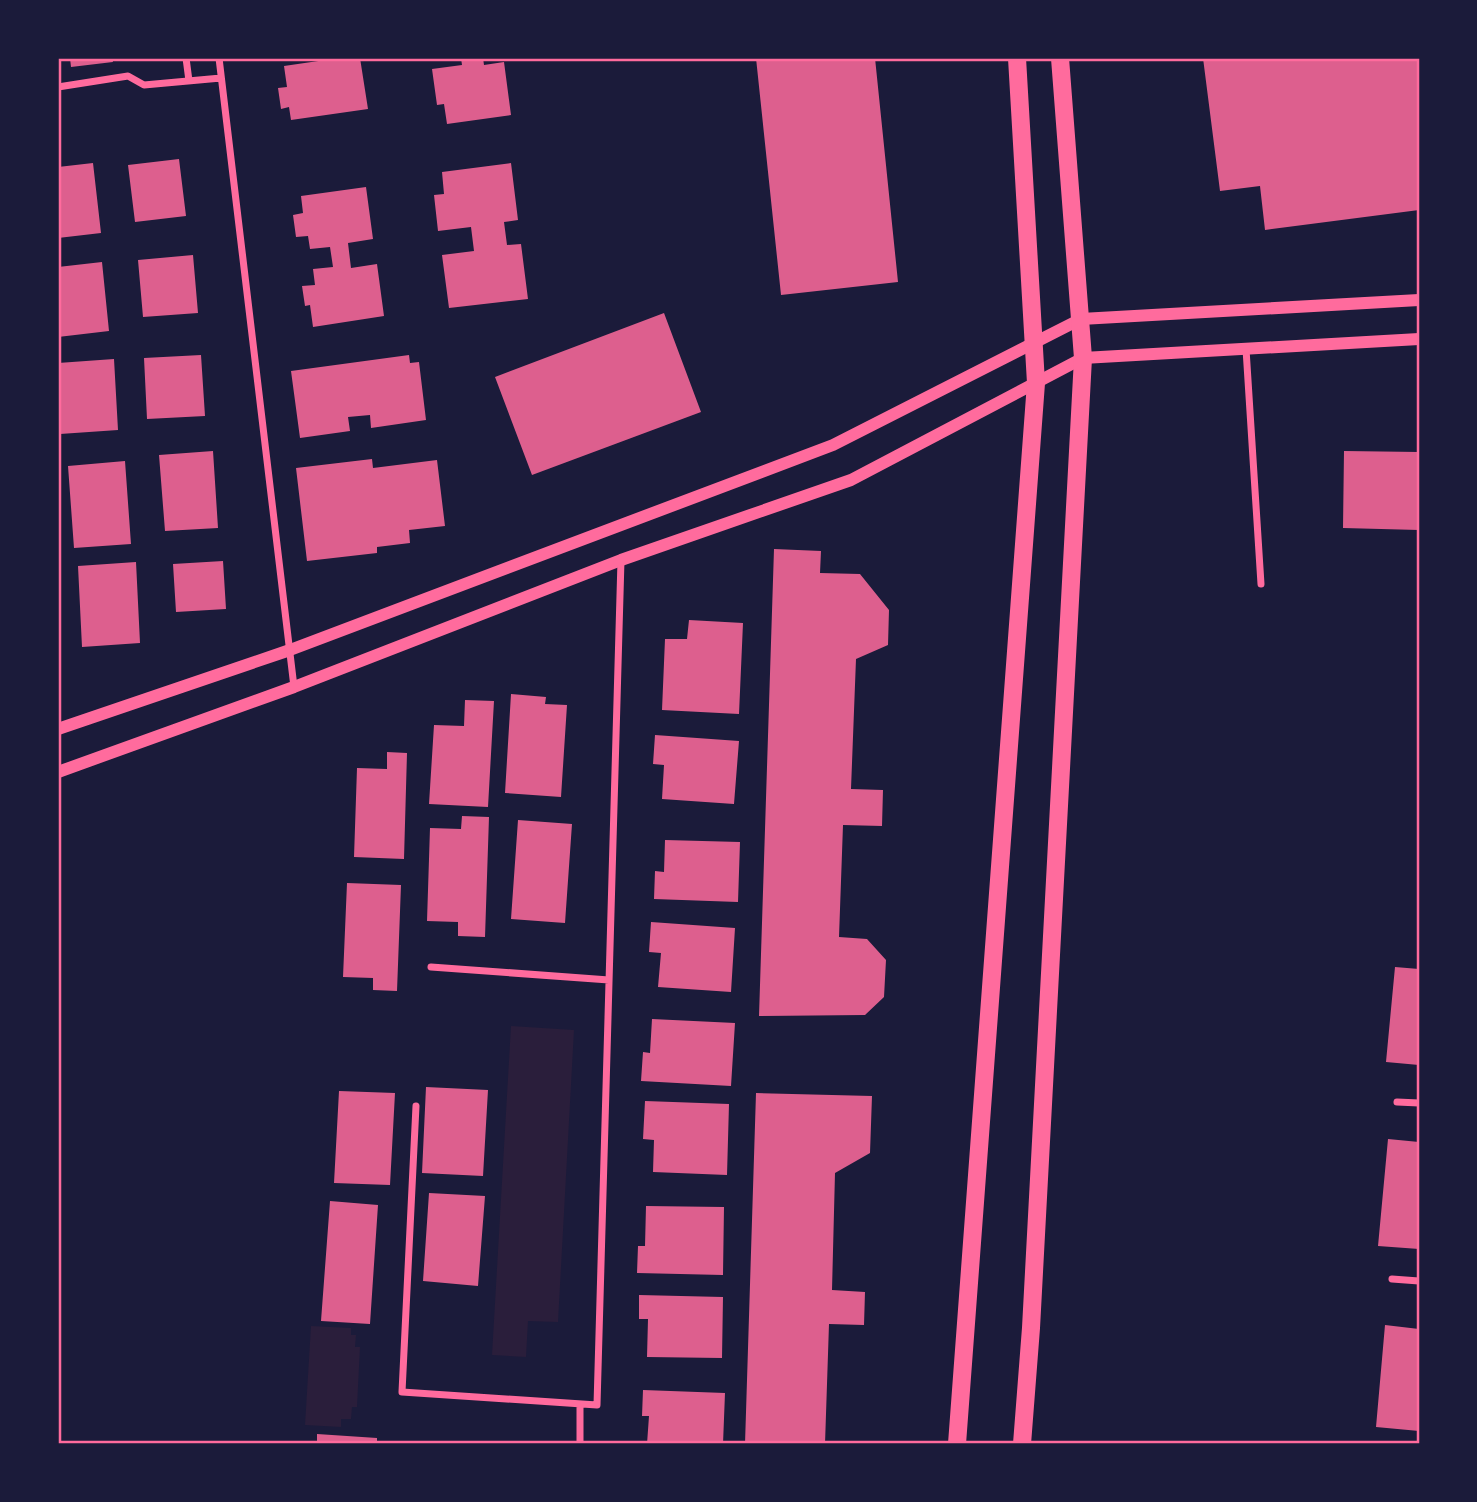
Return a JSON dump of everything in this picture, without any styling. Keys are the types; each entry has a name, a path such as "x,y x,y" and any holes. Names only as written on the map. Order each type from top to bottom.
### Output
{"main road":[{"path":"957,1444 1036,383 1017,58"},
{"path":"1022,1444 1031,1328 1083,358 1060,58"}],"street":[{"path":"186,58 189,81"},
{"path":"219,58 294,687"},
{"path":"58,87 128,76 144,85 221,78"},
{"path":"58,729 290,650 833,444 1080,319 1419,300"},
{"path":"58,772 294,687 621,560 851,480 1083,358 1419,339"},
{"path":"1246,349 1261,584"},
{"path":"416,1106 402,1392 597,1405 621,560"},
{"path":"432,967 609,980"},
{"path":"1397,1102 1419,1103"},
{"path":"1392,1279 1419,1281"},
{"path":"580,1404 580,1444"}],"shaded area":[{"path":"511,1026 574,1030 558,1322 528,1321 526,1357 492,1355"},
{"path":"311,1326 351,1328 351,1335 356,1335 355,1347 360,1347 357,1407 352,1407 351,1419 341,1419 341,1427 305,1425"}],"building":[{"path":"70,58 112,58 113,62 71,67"},
{"path":"339,58 360,58 368,109 291,120 289,107 281,109 278,88 287,87 284,66"},
{"path":"461,58 483,58 484,65 504,62 511,115 447,124 444,104 437,105 432,69 462,65"},
{"path":"756,58 875,58 898,282 781,295"},
{"path":"1203,58 1419,58 1419,210 1265,230 1260,186 1220,191"},
{"path":"179,159 186,216 135,222 128,165"},
{"path":"93,163 101,233 58,238 58,167"},
{"path":"511,163 518,220 504,222 507,245 521,244 528,299 449,308 442,255 474,251 471,227 438,231 434,195 444,194 442,172"},
{"path":"366,187 373,239 348,243 351,268 377,264 384,316 313,327 310,305 305,306 302,286 315,285 313,269 333,267 330,247 310,249 308,236 296,237 293,215 303,213 301,196"},
{"path":"193,255 198,313 143,317 138,260"},
{"path":"102,262 109,331 58,337 58,267"},
{"path":"664,313 701,412 532,475 495,377"},
{"path":"201,355 205,416 147,419 144,358"},
{"path":"409,355 410,363 419,362 426,420 371,428 370,415 348,417 350,431 300,438 291,371"},
{"path":"114,359 118,430 60,434 58,363"},
{"path":"213,451 218,528 165,531 159,455"},
{"path":"1344,451 1419,452 1419,530 1343,528"},
{"path":"372,459 373,468 437,460 445,526 409,530 410,543 377,547 377,553 307,561 296,468"},
{"path":"125,461 131,544 74,548 68,466"},
{"path":"774,549 821,551 820,573 860,574 889,610 888,645 856,659 851,789 883,790 882,826 843,825 839,937 867,939 886,960 884,997 865,1015 759,1016"},
{"path":"223,561 226,609 176,612 173,564"},
{"path":"136,562 140,643 82,647 78,566"},
{"path":"689,620 743,623 739,714 662,710 665,639 687,639"},
{"path":"511,694 546,697 545,704 567,705 561,797 505,793"},
{"path":"465,700 494,701 488,807 429,804 434,725 464,726"},
{"path":"655,735 739,741 734,804 662,799 664,765 653,764"},
{"path":"387,752 407,753 404,859 354,857 357,768 387,769"},
{"path":"462,816 489,817 485,937 458,936 458,922 427,921 430,828 461,829"},
{"path":"518,820 572,824 565,923 511,919"},
{"path":"665,840 740,842 738,902 654,899 655,871 664,872"},
{"path":"347,883 401,885 397,991 373,990 373,978 343,977"},
{"path":"651,922 735,928 731,992 658,987 661,953 649,952"},
{"path":"1395,967 1419,969 1419,1065 1386,1062"},
{"path":"652,1019 735,1023 731,1086 641,1081 643,1052 650,1053"},
{"path":"426,1087 488,1090 483,1176 422,1173"},
{"path":"339,1091 395,1093 390,1185 334,1183"},
{"path":"756,1093 872,1096 870,1153 835,1173 832,1290 865,1292 864,1325 829,1324 825,1444 745,1444"},
{"path":"645,1101 729,1104 727,1175 653,1172 654,1140 643,1139"},
{"path":"1388,1139 1419,1142 1419,1249 1378,1246"},
{"path":"429,1193 485,1196 478,1286 423,1281"},
{"path":"330,1201 378,1205 370,1324 321,1321"},
{"path":"646,1206 724,1207 723,1275 637,1273 638,1246 645,1246"},
{"path":"639,1295 723,1297 722,1358 647,1357 648,1319 639,1319"},
{"path":"1385,1325 1419,1329 1419,1431 1376,1427"},
{"path":"643,1390 725,1393 723,1444 647,1444 649,1416 642,1416"},
{"path":"317,1434 377,1438 377,1444 317,1444"}]}
